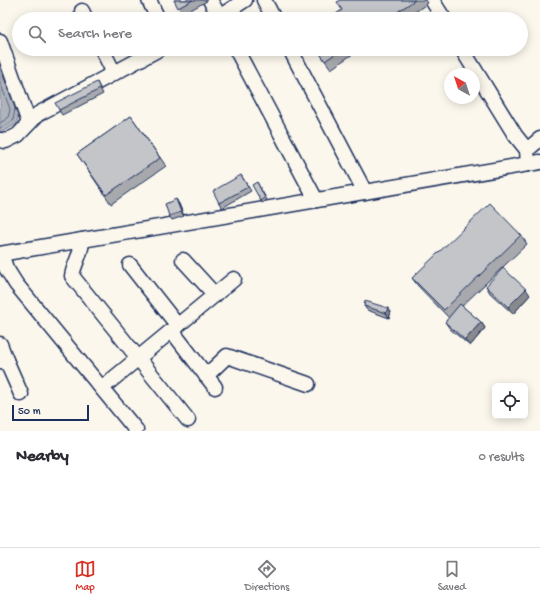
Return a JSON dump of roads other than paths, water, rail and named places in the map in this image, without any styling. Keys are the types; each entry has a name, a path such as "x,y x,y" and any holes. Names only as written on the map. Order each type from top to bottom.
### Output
{"street":[{"path":"149,0 155,12"},
{"path":"210,0 216,12"},
{"path":"228,12 245,0"},
{"path":"264,0 270,12"},
{"path":"432,0 440,12"},
{"path":"0,40 29,123"},
{"path":"106,56 114,73"},
{"path":"0,140 6,141 18,135 38,114 146,56"},
{"path":"240,56 316,200"},
{"path":"294,56 365,192"},
{"path":"136,430 16,284 6,268 1,254 534,163 466,56"},
{"path":"527,150 540,139"},
{"path":"82,240 82,251 73,267 72,276 139,357 188,420"},
{"path":"183,260 215,295"},
{"path":"130,265 211,382 227,356 308,384"},
{"path":"102,388 234,279"},
{"path":"0,344 6,377 21,394"}],"water":[{"path":"0,56 19,108 17,124 0,133"}]}
